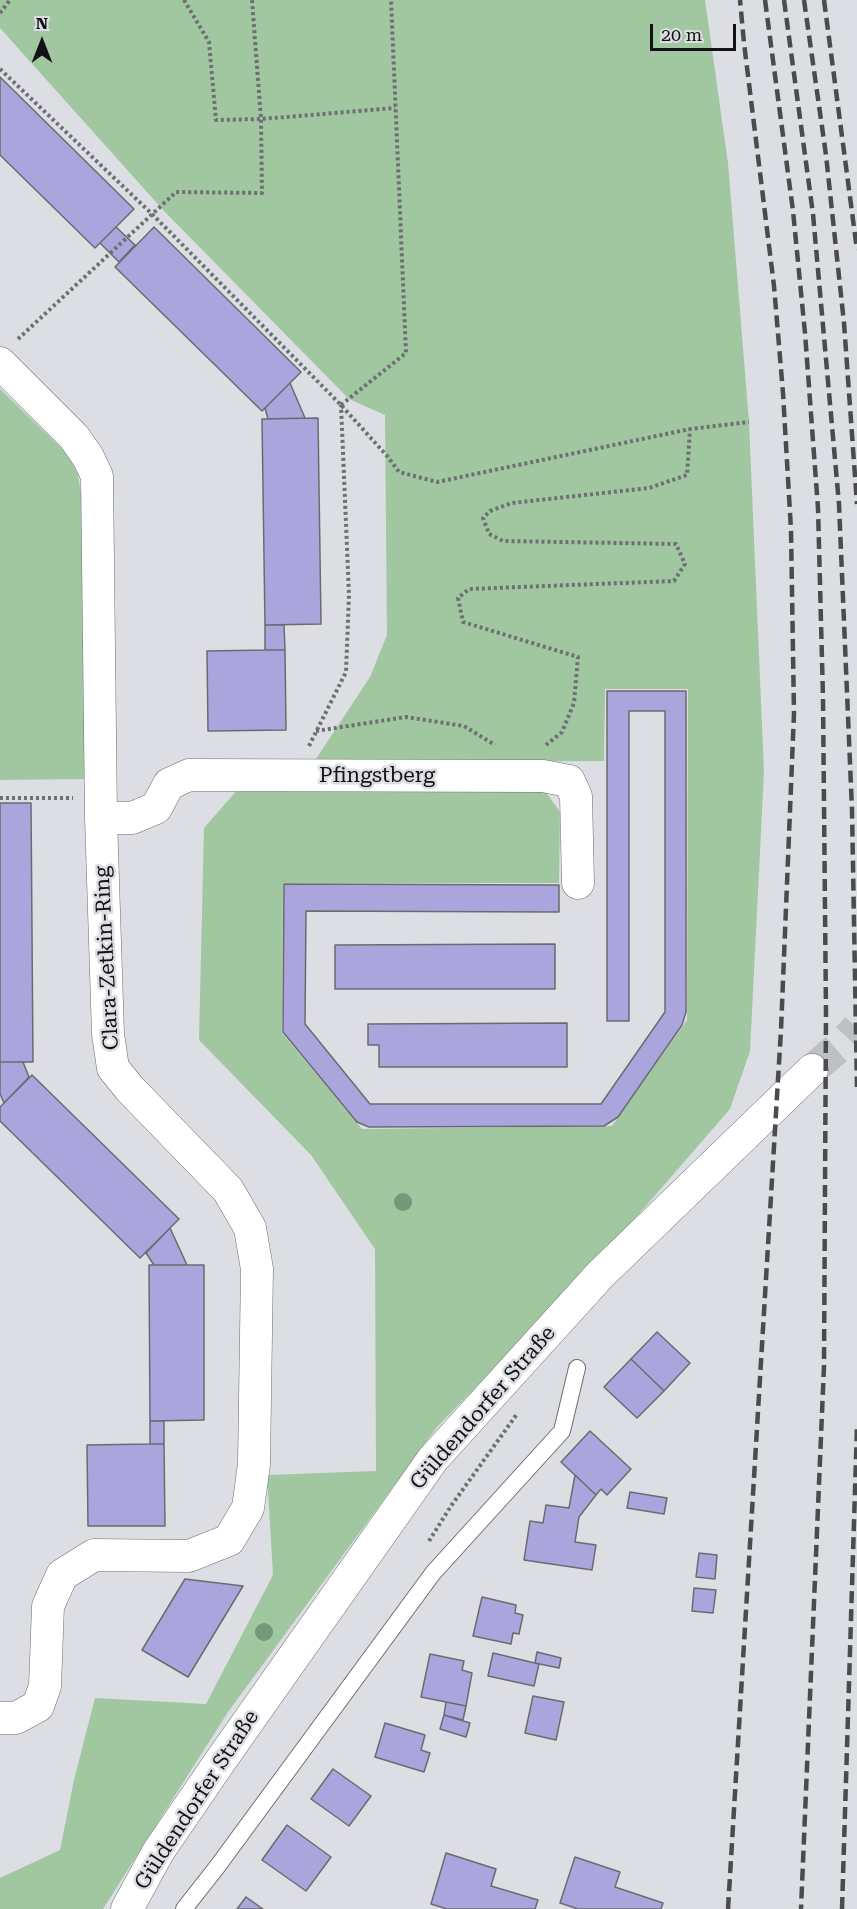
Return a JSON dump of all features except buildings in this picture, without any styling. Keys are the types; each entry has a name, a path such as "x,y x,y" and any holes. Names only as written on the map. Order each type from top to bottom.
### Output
{"street":[{"name":"Clara-Zetkin-Ring","path":"0,1718 16,1718 38,1706 45,1686 48,1606 62,1575 94,1556 189,1556 229,1540 248,1508 254,1464 257,1269 250,1228 228,1190 130,1089 113,1068 108,1034 100,808 97,476 88,457 74,437 9,352"},
{"name":"Pfingstberg","path":"100,808 132,818 156,808 169,784 189,775 543,776 569,781 576,796 578,883"},
{"name":"Güldendorfer Straße","path":"127,1909 159,1852 208,1779 433,1460 600,1275 812,1070"}],"lane":[{"path":"184,1909 433,1573 562,1431 577,1368"}],"path":[{"path":"0,13 10,0"},
{"path":"184,0 208,42 216,120 261,119 395,108"},
{"path":"9,352 176,192 262,193 261,119 252,0"},
{"path":"341,405 406,353 391,0"},
{"path":"0,69 152,214 341,405 399,472 437,482 690,429 749,422"},
{"path":"293,776 346,672 349,595 341,405"},
{"path":"546,746 562,732 574,702 578,657 463,622 458,598 469,589 674,581 685,564 676,544 504,541 489,534 483,518 490,511 512,503 649,488 687,475 690,429"},
{"path":"316,731 406,717 464,726 504,750"},
{"path":"0,798 100,808"},
{"path":"423,1550 451,1506 519,1412"}],"green space":[{"path":"0,0 705,0 728,163 749,422 764,772 750,1051 730,1109 593,1267 437,1427 228,1712 103,1909 0,1909 0,1878 60,1850 74,1780 95,1698 206,1704 273,1575 267,1475 376,1471 375,1249 311,1155 199,1040 204,828 238,789 543,788 560,812 559,883 283,883 282,1033 362,1129 612,1126 687,1020 688,689 605,689 604,761 314,762 370,677 387,635 385,415 349,399 164,211 0,28"},
{"path":"0,389 69,456 78,475 82,501 85,779 0,780"}],"tunnel":[{"path":"812,1070 857,1028"}],"railway":[{"path":"728,1909 781,1030 794,713 791,530 783,393 774,286 740,0"},
{"path":"765,0 793,211 805,333 818,508 823,698 826,1013 824,1366 801,1909"},
{"path":"784,0 813,214 839,504 852,810 857,1087"},
{"path":"804,0 826,155 844,323 857,504"},
{"path":"824,0 857,250"},
{"path":"842,1909 857,1426"}]}
